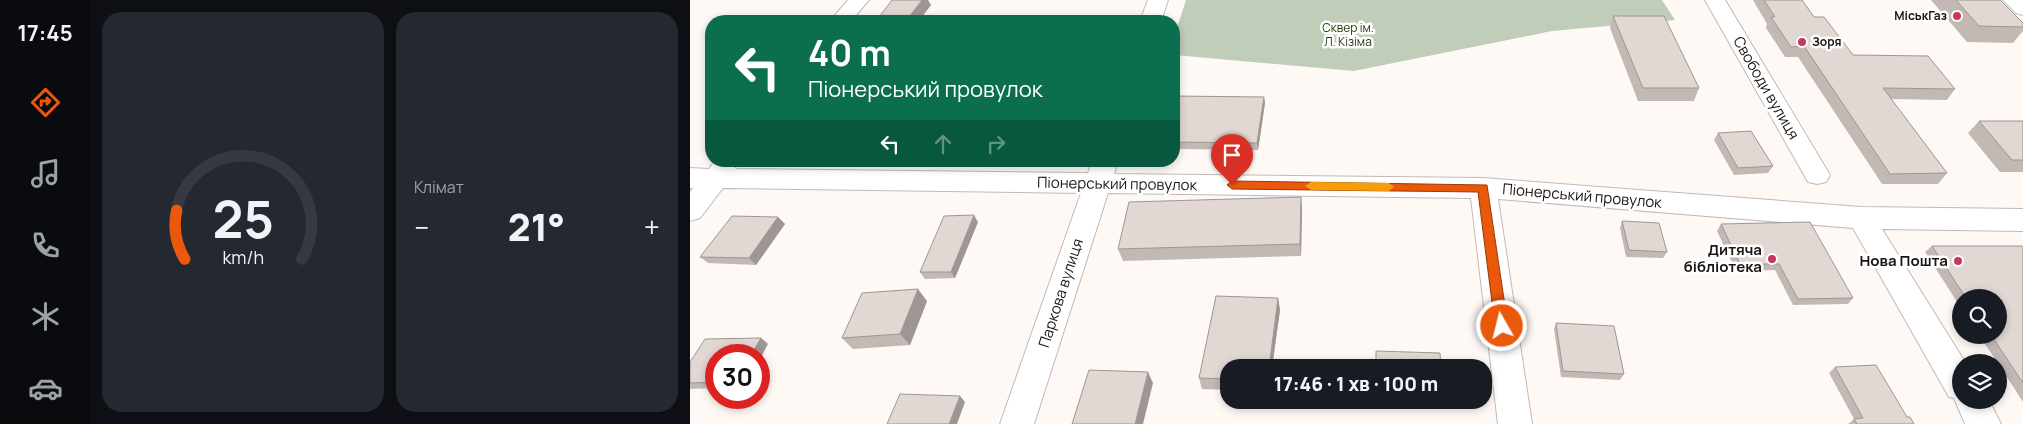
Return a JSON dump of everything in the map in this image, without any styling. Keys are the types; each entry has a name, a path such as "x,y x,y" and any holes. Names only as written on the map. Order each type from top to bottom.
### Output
{"street":[{"path":"845,15 859,0"},
{"path":"1153,15 1158,0"},
{"name":"Свободи вулиця","path":"1715,0 1817,175"},
{"path":"2013,0 2023,9"},
{"path":"690,211 712,173"},
{"name":"Піонерський провулок","path":"712,173 1101,173 1483,188 1861,218 2023,220"},
{"name":"Паркова вулиця","path":"1017,424 1101,173"},
{"path":"1483,188 1515,424"},
{"path":"1861,218 1952,371"},
{"path":"1975,409 1984,424"}],"green space":[{"name":"Сквер ім. Л. Кізіма","path":"1186,0 1662,0 1675,20 1552,31 1354,71 1180,56 1180,18"}],"building":[{"path":"892,0 922,0 911,15 881,15"},
{"path":"1764,0 1802,0 1814,17 1824,17 1853,55 1928,56 1955,89 1883,88 1947,173 1890,174 1804,46 1791,47 1771,17 1775,17"},
{"path":"1956,0 2000,0 2023,23 2023,27 1979,26"},
{"path":"1613,16 1664,16 1699,88 1643,88"},
{"path":"1180,96 1264,97 1257,143 1180,142"},
{"path":"1979,121 2023,121 2023,160 2012,160"},
{"path":"1751,131 1773,166 1738,168 1718,133"},
{"path":"1301,197 1300,244 1118,249 1129,202"},
{"path":"974,215 951,272 920,272 944,216"},
{"path":"732,216 778,217 749,258 700,257"},
{"path":"1622,221 1659,223 1667,252 1629,250"},
{"path":"1810,222 1853,298 1798,299 1779,264 1740,264 1721,224"},
{"path":"1932,246 2022,246 2023,383 2007,359 2007,354 2004,354 1997,344 2007,344 2007,289 1960,289"},
{"path":"918,289 900,334 842,338 862,293"},
{"path":"1216,296 1278,298 1270,359 1220,359 1220,379 1199,378"},
{"path":"1556,323 1614,326 1624,374 1563,371"},
{"path":"761,338 757,344 705,344 705,382 690,383 690,362 705,339"},
{"path":"1376,351 1440,353 1440,359 1376,359"},
{"path":"1876,365 1907,417 1910,417 1914,424 1857,424 1854,419 1863,418 1835,367"},
{"path":"1089,370 1148,372 1135,424 1072,424"},
{"path":"900,394 960,396 949,424 887,424"}],"slow traffic":[{"path":"1311,186 1389,187"}],"place":[{"name":"МіськГаз","path":"1957,16"},
{"name":"Зоря","path":"1802,42"},
{"name":"Дитяча бібліотека","path":"1772,259"},
{"name":"Нова Пошта","path":"1958,261"}],"route":[{"path":"1232,185 1483,188 1502,326"}]}
